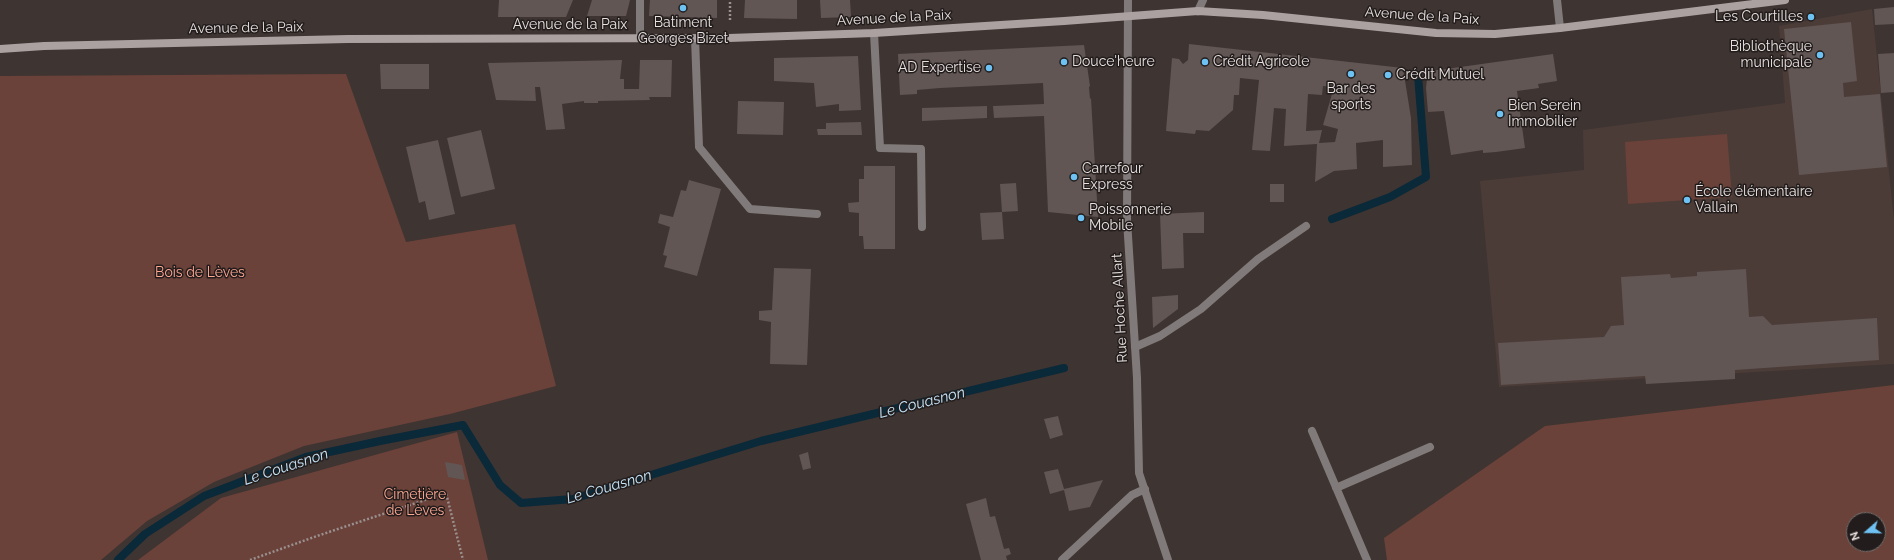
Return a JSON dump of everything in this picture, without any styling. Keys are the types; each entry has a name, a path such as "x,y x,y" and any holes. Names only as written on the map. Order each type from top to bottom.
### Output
{"main road":[{"name":"Avenue de la Paix","path":"0,48 348,39 695,38 874,33 1198,11 1263,15 1436,34 1495,34 1560,28 1785,0"}],"street":[{"path":"640,0 640,38"},
{"name":"Rue Hoche Allart","path":"1128,0 1127,220 1135,347 1139,473 1168,560"},
{"path":"1198,11 1204,0"},
{"path":"1557,0 1560,28"},
{"path":"874,33 880,148 921,149 922,227"},
{"path":"695,38 699,147 750,209 817,214"},
{"path":"1135,347 1160,336 1201,309 1258,259 1306,226"},
{"path":"1312,431 1367,560"},
{"path":"1336,488 1430,448"},
{"path":"1062,560 1132,494 1145,489"}],"path":[{"path":"250,560 446,493 463,560"}],"shaded area":[{"name":"École élémentaire Vallain","path":"1872,9 1894,220 1894,364 1499,387 1480,181 1584,170 1583,130 1785,103 1779,26"}],"green space":[{"name":"Bois de Lèves","path":"346,74 406,242 515,224 556,386 450,414 304,446 214,482 147,521 101,560 0,560 0,76"},
{"path":"1727,134 1732,197 1628,204 1625,142"},
{"path":"1894,385 1894,560 1387,560 1384,538 1545,426"},
{"name":"Cimetière de Lèves","path":"457,432 488,560 138,560 221,498"}],"building":[{"path":"499,0 573,0 566,17 498,17"},
{"path":"592,0 630,0 626,16 587,16"},
{"name":"Batiment Georges Bizet","path":"650,0 717,0 717,18 649,16"},
{"path":"745,0 797,0 797,19 744,18"},
{"path":"820,0 850,0 851,17 821,18"},
{"path":"1894,7 1894,24 1875,25 1874,9"},
{"path":"1851,22 1857,81 1843,83 1844,97 1880,94 1887,167 1799,175 1784,29"},
{"path":"1189,44 1403,68 1411,118 1412,165 1383,167 1383,140 1356,143 1357,169 1334,171 1315,182 1317,144 1284,146 1286,109 1274,108 1270,151 1252,150 1259,80 1240,78 1239,95 1234,95 1233,110 1209,131 1196,130 1195,134 1166,131 1172,58 1179,59 1183,64 1188,60","holes":["1323,86 1334,87 1323,125 1338,129 1335,142 1319,143 1322,130 1306,131 1308,94 1322,95"]},
{"path":"1084,45 1090,86 1090,99 1091,98 1098,217 1048,212 1044,116 994,118 993,106 1044,104 1043,83 940,88 917,90 917,94 900,95 898,54"},
{"path":"1894,53 1894,92 1881,93 1878,54"},
{"path":"1553,54 1557,81 1538,84 1539,88 1517,91 1525,148 1483,153 1483,150 1451,155 1444,111 1428,112 1426,88 1428,70 1439,70"},
{"path":"858,56 861,110 839,111 839,104 816,107 814,83 774,81 774,58"},
{"path":"622,60 620,79 624,79 624,89 639,89 640,60 672,60 671,97 649,97 650,100 598,101 598,103 584,103 584,101 562,104 565,129 546,130 540,87 535,87 536,101 496,100 488,63"},
{"path":"380,64 429,64 429,89 381,89"},
{"path":"738,101 784,102 783,135 737,134"},
{"path":"987,106 987,118 922,121 922,108"},
{"path":"861,122 862,135 818,135 817,129 826,129 826,123"},
{"path":"481,130 495,189 461,197 447,138"},
{"path":"438,140 455,214 429,220 425,201 419,203 406,147"},
{"path":"864,166 895,166 895,249 864,249 863,236 859,236 859,213 849,212 848,203 859,202 859,179 864,179"},
{"path":"689,180 721,189 697,276 664,267 667,256 663,255 670,227 658,223 660,214 673,217 681,190 686,191"},
{"path":"1016,183 1018,211 1002,212 1000,184"},
{"path":"1270,184 1284,184 1284,202 1270,202"},
{"path":"1002,212 1004,239 982,240 980,213"},
{"path":"1204,212 1204,233 1183,233 1184,268 1162,269 1160,214"},
{"path":"774,268 811,269 807,365 770,364 771,322 759,320 759,311 772,310"},
{"path":"1746,269 1749,317 1763,316 1772,325 1877,318 1879,360 1735,370 1735,379 1646,384 1645,376 1501,385 1498,343 1604,337 1611,326 1624,325 1621,277 1670,274 1671,278 1697,276 1697,272"},
{"path":"1178,295 1178,309 1153,328 1152,297"},
{"path":"1058,416 1063,435 1050,439 1044,419"},
{"path":"808,452 811,468 803,470 799,455"},
{"path":"445,462 462,465 465,480 448,477"},
{"path":"1058,469 1064,489 1103,480 1090,507 1069,511 1064,490 1050,494 1044,472"},
{"path":"986,498 990,517 995,516 1004,549 1009,548 1011,554 1006,556 1007,560 981,560 966,504"}],"waterway":[{"name":"Le Couasnon","path":"1332,219 1390,197 1426,177 1418,75"},
{"name":"Le Couasnon","path":"118,560 145,534 204,496 306,457 380,441 463,425 500,485 521,503 573,499 761,441 1064,368"}],"place":[{"name":"Batiment Georges Bizet","path":"683,8"},
{"name":"Les Courtilles","path":"1811,17"},
{"name":"Bibliothèque municipale","path":"1820,55"},
{"name":"Douce'heure","path":"1064,62"},
{"name":"Crédit Agricole","path":"1205,62"},
{"name":"AD Expertise","path":"989,68"},
{"name":"Bar des sports","path":"1351,74"},
{"name":"Crédit Mutuel","path":"1388,75"},
{"name":"Bien Serein Immobilier","path":"1500,114"},
{"name":"Carrefour Express","path":"1074,177"},
{"name":"École élémentaire Vallain","path":"1687,200"},
{"name":"Poissonnerie Mobile","path":"1081,218"}]}
